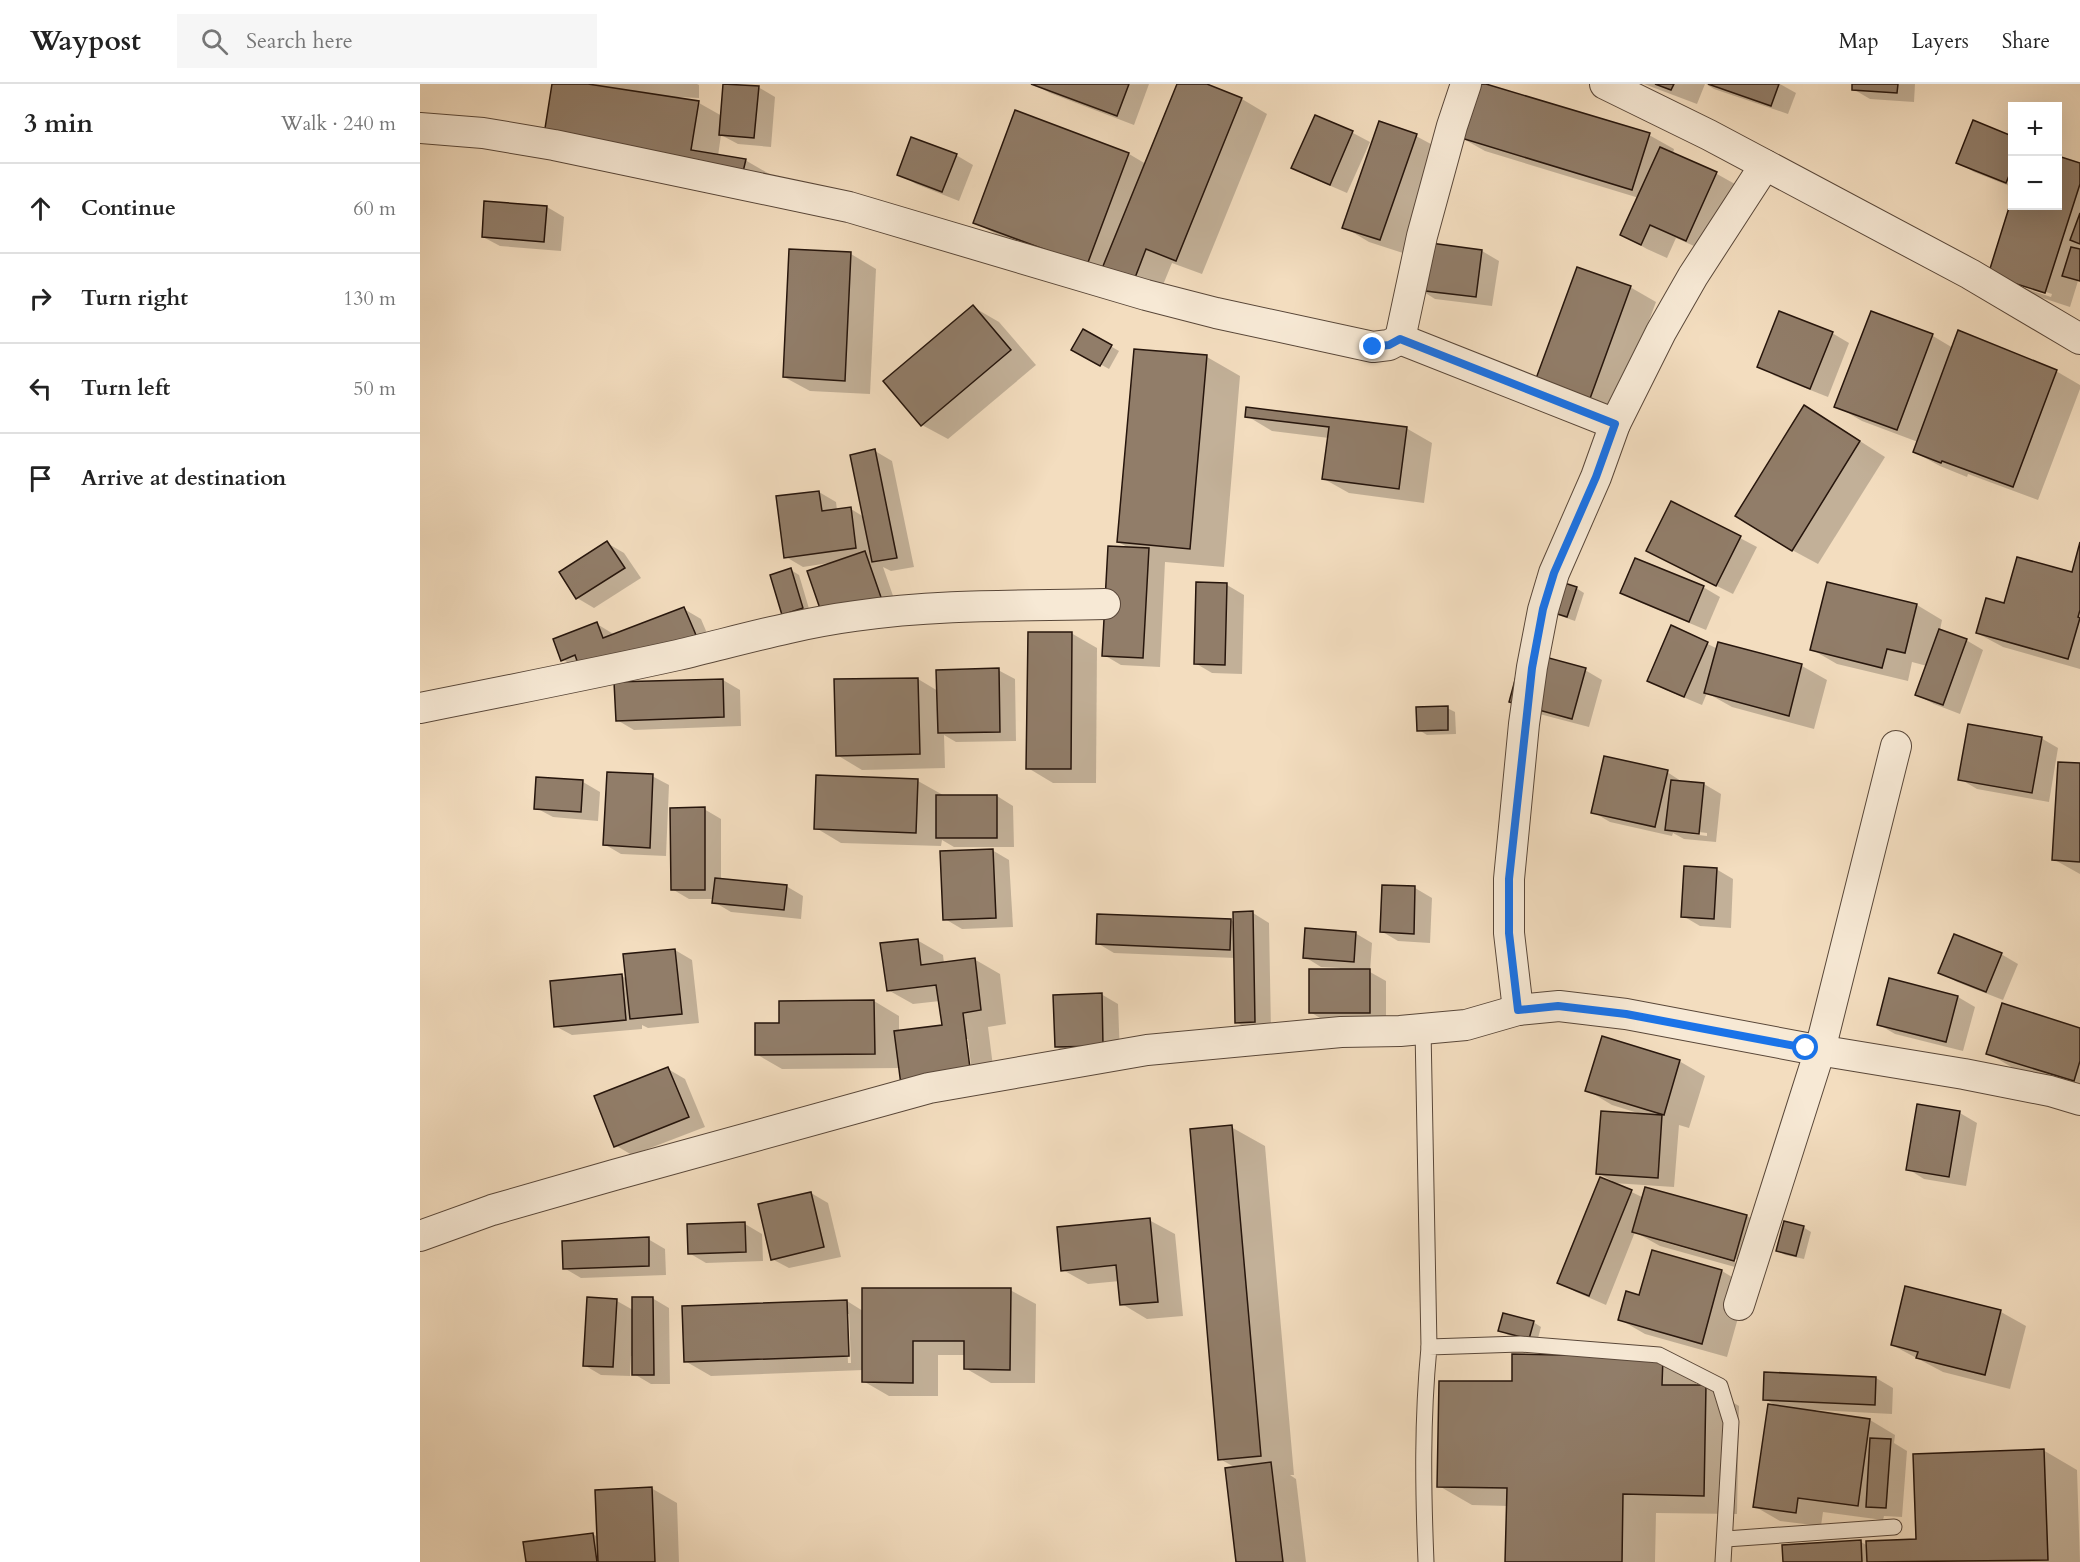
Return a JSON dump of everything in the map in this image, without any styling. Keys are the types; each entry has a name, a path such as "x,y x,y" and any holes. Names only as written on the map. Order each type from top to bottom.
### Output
{"street":[{"path":"420,128 483,133 554,145 849,207 1146,295 1216,313 1373,347 1389,345 1400,339 1422,236 1466,84"},
{"path":"1605,84 1709,135 1970,274 2080,339"},
{"path":"1518,1010 1509,933 1509,879 1532,668 1543,609 1554,573 1596,477 1615,424 1661,332 1693,276 1764,165"},
{"path":"1400,339 1615,424"},
{"path":"420,708 588,674 764,633 853,616 904,609 1105,604"},
{"path":"1739,1305 1820,1050 1896,746"},
{"path":"420,1236 492,1210 614,1174 929,1088 1147,1050 1341,1032 1466,1025 1518,1010 1558,1006 1626,1014 1964,1074 2050,1091 2080,1100"}],"lane":[{"path":"1423,1029 1429,1347 1422,1462 1426,1562"},
{"path":"1429,1347 1520,1344 1659,1355 1720,1386 1731,1422 1723,1562"},
{"path":"1726,1539 1894,1527"}],"building":[{"path":"552,84 588,84 699,101 691,150 746,159 743,172 543,141"},
{"path":"723,84 759,86 754,138 719,135"},
{"path":"1031,84 1129,84 1117,116"},
{"path":"1177,84 1207,84 1242,98 1176,261 1146,249 1133,283 1101,271"},
{"path":"1475,84 1486,84 1650,133 1632,190 1458,137"},
{"path":"1655,84 1674,84 1671,90"},
{"path":"1708,84 1779,84 1771,106"},
{"path":"1852,84 1898,84 1897,93 1852,90"},
{"path":"1015,110 1129,153 1087,265 973,223"},
{"path":"1315,115 1353,131 1330,185 1291,168"},
{"path":"1973,120 2008,134 2006,183 1956,163"},
{"path":"1379,121 1417,134 1380,240 1342,228"},
{"path":"911,137 957,154 942,192 897,175"},
{"path":"1660,147 1717,172 1686,241 1650,225 1641,245 1620,235"},
{"path":"2062,157 2080,163 2080,184 2045,293 1988,275 2008,210 2062,210"},
{"path":"484,201 547,206 544,242 482,237"},
{"path":"2080,213 2080,244 2070,240"},
{"path":"1423,242 1482,250 1476,297 1417,290"},
{"path":"2071,247 2080,249 2080,281 2062,276"},
{"path":"789,249 851,252 845,381 783,377"},
{"path":"1577,267 1631,286 1588,404 1534,384"},
{"path":"973,305 1011,350 921,426 883,381"},
{"path":"1779,311 1833,332 1810,389 1757,367"},
{"path":"1871,311 1933,334 1897,430 1834,407"},
{"path":"1083,329 1112,345 1100,366 1071,350"},
{"path":"1958,330 2057,370 2013,487 1913,452"},
{"path":"1134,349 1207,355 1190,549 1117,542"},
{"path":"1804,405 1860,441 1792,551 1735,516"},
{"path":"1246,407 1407,427 1399,489 1322,479 1329,427 1245,417"},
{"path":"875,449 897,558 872,562 850,455"},
{"path":"819,491 822,511 851,507 856,548 784,558 776,496"},
{"path":"1671,501 1741,536 1716,586 1646,551"},
{"path":"607,541 625,568 576,599 559,572"},
{"path":"2080,542 2080,610 2078,617 2080,618 2068,659 1976,633 1986,598 2004,603 2017,557 2072,572"},
{"path":"1108,546 1149,548 1143,658 1102,656"},
{"path":"865,551 883,603 825,623 807,571"},
{"path":"1635,558 1704,586 1689,622 1620,593"},
{"path":"791,568 803,608 782,615 770,575"},
{"path":"1555,580 1577,587 1567,617 1545,610"},
{"path":"1196,582 1227,583 1225,665 1194,664"},
{"path":"1827,582 1917,604 1905,653 1887,649 1882,668 1810,650"},
{"path":"684,607 696,635 583,678 575,655 561,661 553,639 597,622 603,638"},
{"path":"1671,625 1708,642 1684,697 1647,681"},
{"path":"1939,629 1967,639 1943,705 1915,695"},
{"path":"1028,632 1072,632 1071,769 1026,769"},
{"path":"1718,642 1802,664 1789,716 1704,693"},
{"path":"1523,651 1586,668 1572,719 1509,702"},
{"path":"999,668 1000,732 938,733 936,670"},
{"path":"918,678 920,754 836,756 834,679"},
{"path":"723,679 724,717 616,721 614,682"},
{"path":"1448,706 1448,730 1417,731 1416,707"},
{"path":"1968,724 2042,737 2032,793 1958,780"},
{"path":"1604,756 1668,770 1655,827 1591,813"},
{"path":"2058,762 2080,763 2080,862 2052,860"},
{"path":"607,772 653,774 650,848 603,845"},
{"path":"816,775 918,779 916,833 814,829"},
{"path":"536,777 583,780 581,812 534,809"},
{"path":"1671,780 1704,783 1699,834 1665,830"},
{"path":"936,795 997,795 997,838 936,838"},
{"path":"705,807 705,890 671,890 670,808"},
{"path":"993,849 996,918 943,920 940,851"},
{"path":"1684,866 1717,868 1714,919 1681,917"},
{"path":"715,878 787,885 784,910 712,903"},
{"path":"1382,885 1415,886 1414,934 1380,932"},
{"path":"1253,911 1255,1022 1235,1023 1233,912"},
{"path":"1097,914 1231,919 1230,950 1096,944"},
{"path":"1305,928 1356,932 1354,962 1303,958"},
{"path":"1954,934 2002,953 1986,992 1938,973"},
{"path":"918,939 921,965 975,958 981,1010 963,1013 971,1076 901,1085 894,1031 942,1025 936,985 887,991 880,943"},
{"path":"675,949 682,1014 630,1019 623,954"},
{"path":"1309,969 1370,969 1370,1013 1309,1013"},
{"path":"622,974 626,1020 554,1027 550,981"},
{"path":"1889,978 1958,996 1946,1042 1877,1025"},
{"path":"1102,993 1103,1046 1055,1047 1053,995"},
{"path":"874,1000 875,1054 755,1055 755,1023 779,1023 779,1001"},
{"path":"2002,1003 2080,1028 2080,1061 2074,1081 1986,1054"},
{"path":"1602,1036 1680,1060 1664,1115 1585,1091"},
{"path":"668,1067 689,1117 614,1147 594,1096"},
{"path":"1917,1104 1960,1111 1949,1177 1906,1170"},
{"path":"1601,1111 1662,1115 1658,1178 1596,1174"},
{"path":"1232,1125 1261,1456 1218,1460 1190,1129"},
{"path":"1600,1177 1632,1190 1589,1296 1557,1283"},
{"path":"1645,1187 1747,1215 1734,1261 1632,1232"},
{"path":"811,1192 824,1247 771,1260 758,1204"},
{"path":"1150,1218 1158,1302 1120,1305 1116,1265 1061,1271 1057,1227"},
{"path":"1784,1221 1804,1226 1796,1256 1776,1251"},
{"path":"745,1222 746,1252 688,1254 687,1224"},
{"path":"649,1237 649,1266 563,1269 562,1241"},
{"path":"1652,1250 1722,1270 1702,1344 1618,1320 1626,1291 1639,1295"},
{"path":"1905,1286 2001,1310 1985,1375 1916,1358 1918,1352 1891,1345"},
{"path":"862,1288 1011,1288 1010,1370 964,1369 964,1341 913,1341 913,1383 862,1382"},
{"path":"587,1297 617,1299 613,1367 583,1366"},
{"path":"632,1297 653,1297 654,1375 632,1375"},
{"path":"847,1300 849,1356 684,1362 682,1306"},
{"path":"1503,1313 1534,1321 1529,1339 1498,1331"},
{"path":"1512,1354 1663,1357 1662,1385 1706,1385 1704,1496 1623,1494 1622,1562 1505,1562 1507,1488 1437,1487 1439,1381 1512,1381"},
{"path":"1764,1372 1876,1377 1875,1405 1763,1400"},
{"path":"1768,1404 1870,1419 1858,1506 1798,1498 1796,1513 1753,1507"},
{"path":"1870,1438 1891,1439 1886,1508 1866,1507"},
{"path":"2044,1449 2048,1560 1867,1562 1866,1541 1916,1539 1913,1454"},
{"path":"1271,1462 1283,1562 1236,1562 1225,1468"},
{"path":"652,1487 655,1562 598,1562 595,1490"},
{"path":"593,1533 597,1562 526,1562 523,1542"},
{"path":"1861,1540 1862,1562 1783,1562 1782,1545"}],"route":[{"path":"1373,347 1389,345 1400,339 1615,424 1596,477 1554,573 1543,609 1532,668 1524,724 1509,879 1509,933 1518,1010 1558,1006 1626,1014 1806,1048"}]}
